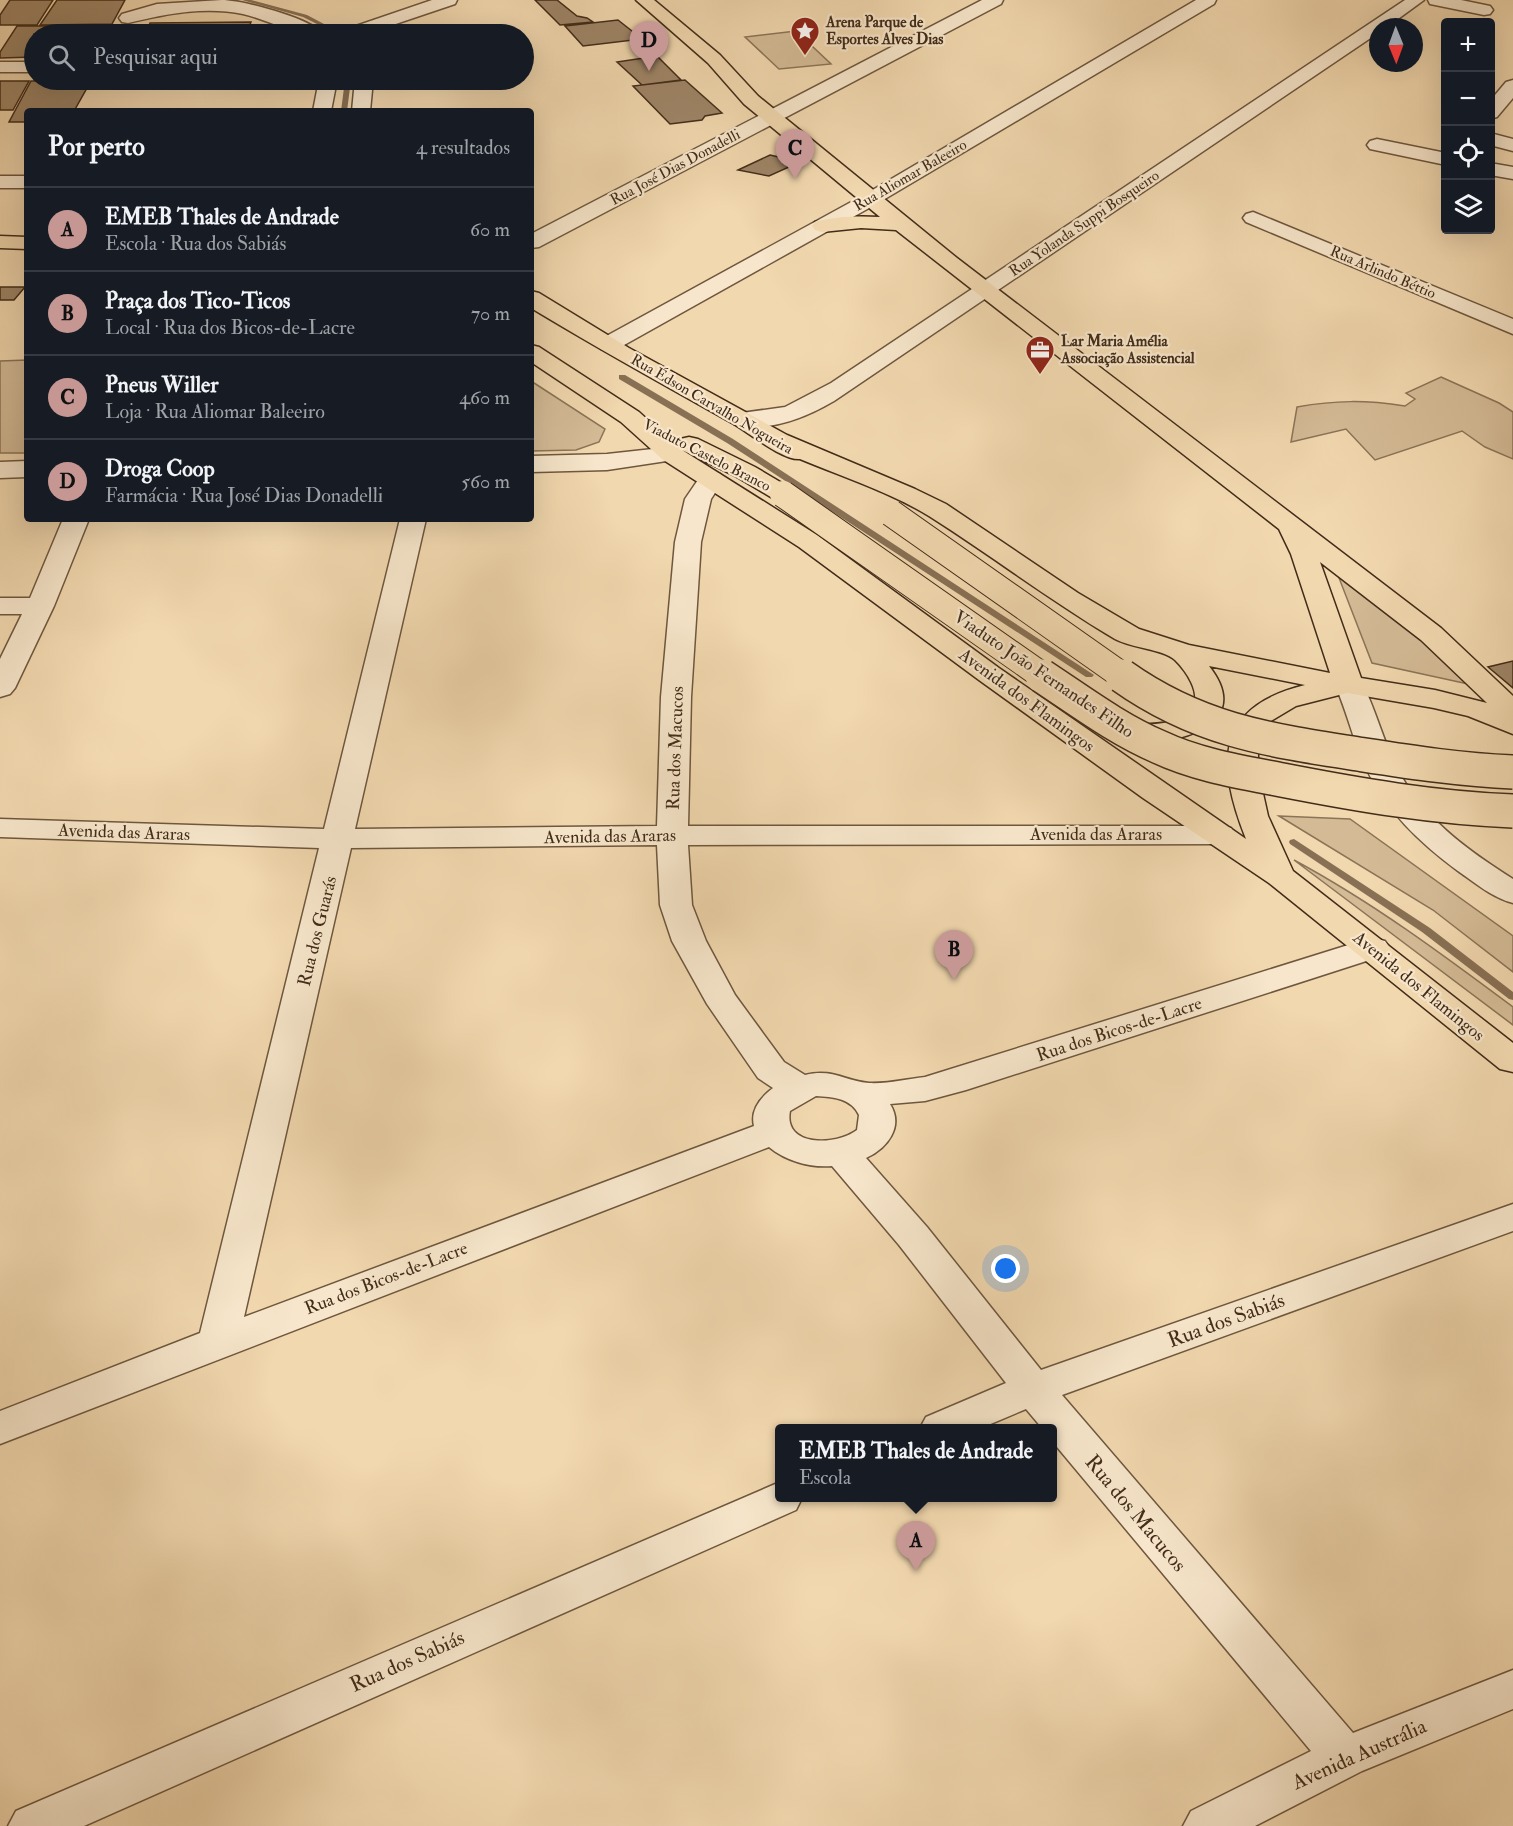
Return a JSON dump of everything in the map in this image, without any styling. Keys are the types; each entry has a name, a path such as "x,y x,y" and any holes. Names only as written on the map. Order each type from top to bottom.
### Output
{"main road":[{"path":"644,0 714,59 751,100 770,117 900,224 985,292 1288,522 1431,634 1513,712"},
{"path":"822,226 861,222 900,224"},
{"path":"0,242 24,243"},
{"path":"0,262 24,262"},
{"name":"Rua Édson Carvalho Nogueira","path":"534,300 780,441 891,513 1152,698 1176,711 1231,730 1317,747 1439,767 1513,772"},
{"name":"Avenida dos Flamingos","path":"534,354 630,417 671,454 808,541 1050,717 1281,876 1513,1061"},
{"name":"Viaduto Castelo Branco","path":"630,417 721,459 783,494"},
{"path":"780,441 906,494 937,510 1099,619 1128,635 1183,652 1463,706 1513,725"},
{"name":"Viaduto João Fernandes Filho","path":"783,494 869,552 992,641 1121,728 1162,748 1197,760 1257,775 1347,792 1435,805 1513,811"},
{"path":"1288,522 1304,554 1349,685"},
{"path":"1050,717 1103,732 1146,735 1173,732 1192,726 1203,717 1209,695 1201,670 1183,652"},
{"path":"1281,876 1260,838 1249,801 1243,749 1248,730 1260,715 1277,704 1349,685"}],"street":[{"path":"125,24 137,0"},
{"path":"212,0 294,24"},
{"path":"371,24 449,0"},
{"name":"Rua José Dias Donadelli","path":"534,240 995,0"},
{"name":"Rua Aliomar Baleeiro","path":"609,344 871,199 1208,0"},
{"name":"Rua Yolanda Suppi Bosqueiro","path":"743,419 786,417 809,407 985,292 1016,267 1416,0"},
{"path":"1436,0 1484,10"},
{"path":"128,18 148,10 174,6 246,9"},
{"path":"0,67 24,67"},
{"path":"1495,107 1513,86"},
{"path":"323,108 326,90"},
{"path":"361,108 363,90"},
{"name":"Rua José Dias Donadelli","path":"751,100 794,97 819,91"},
{"path":"1495,140 1513,145"},
{"path":"1377,145 1441,158"},
{"path":"1495,170 1513,173"},
{"path":"0,182 24,182"},
{"name":"Rua Arlindo Béttio","path":"1253,218 1513,327"},
{"path":"534,464 607,462 671,454"},
{"path":"0,470 24,469"},
{"name":"Rua dos Macucos","path":"711,479 698,499 688,542 675,697 672,836 676,905 689,941 719,997 771,1070 799,1088"},
{"path":"0,688 40,606 75,522"},
{"name":"Rua dos Guarás","path":"218,1342 412,522"},
{"path":"0,606 40,606"},
{"path":"1349,685 1361,709 1380,766 1395,794 1418,823 1447,848 1513,893"},
{"name":"Avenida das Araras","path":"0,828 338,839 1220,835"},
{"name":"Rua dos Bicos-de-Lacre","path":"862,1095 925,1089 953,1082 1372,948"},
{"path":"815,1084 832,1085 848,1088 862,1095 873,1104 878,1116 877,1128 870,1139 857,1147 840,1152 809,1152 794,1148 774,1132 771,1122 772,1112 777,1102 799,1088 815,1084"},
{"name":"Rua dos Bicos-de-Lacre","path":"0,1428 218,1342 774,1132"},
{"name":"Rua dos Macucos","path":"840,1152 913,1236 1033,1389 1345,1757"},
{"name":"Rua dos Sabiás","path":"950,1424 1033,1389 1513,1217"},
{"name":"Rua dos Sabiás","path":"33,1826 775,1500"},
{"name":"Avenida Austrália","path":"1209,1826 1345,1757 1513,1689"}],"shaded area":[{"path":"796,31 831,64 779,69 745,37"},
{"path":"24,360 24,453 0,453 0,361"},
{"path":"1441,377 1499,403 1513,412 1513,459 1485,447 1462,431 1375,460 1346,429 1291,442 1297,407 1351,402 1405,406 1415,399 1406,393"},
{"path":"534,383 605,429 599,442 576,450 534,451"},
{"path":"1334,565 1416,632 1468,684 1372,663"},
{"path":"1279,816 1350,819 1513,936 1513,972 1433,910"},
{"path":"1294,860 1379,911 1513,1007 1513,1025"}],"building":[{"path":"10,0 53,0 38,24 0,25 0,15"},
{"path":"57,0 125,0 112,24 41,24"},
{"path":"535,0 557,0 577,16 593,22 560,25"},
{"path":"618,20 642,39 583,46 565,26"},
{"path":"251,22 250,24 150,23"},
{"path":"17,26 24,26 24,57 0,58 0,52"},
{"path":"657,56 681,80 642,85 617,62"},
{"path":"685,80 722,113 705,116 702,120 670,124 633,86"},
{"path":"0,81 24,81 24,90 13,110 0,110"},
{"path":"26,90 86,90 76,108 24,108 24,122 9,122"},
{"path":"770,155 800,162 769,176 738,170"},
{"path":"0,287 24,287 14,300 0,300"},
{"path":"1513,661 1513,688 1488,667"}],"waterway":[{"path":"245,0 305,16 321,24"},
{"path":"344,108 347,90"},
{"path":"622,377 730,441 1089,675"},
{"path":"1294,842 1426,930 1513,997"}],"place":[{"name":"Arena Parque de Esportes Alves Dias","path":"805,56"},
{"name":"Droga Coop","path":"649,71"},
{"name":"Pneus Willer","path":"795,179"},
{"name":"Lar Maria Amélia Associação Assistencial","path":"1040,376"},
{"name":"Praça dos Tico-Ticos","path":"954,980"},
{"name":"EMEB Thales de Andrade","path":"916,1571"}]}
